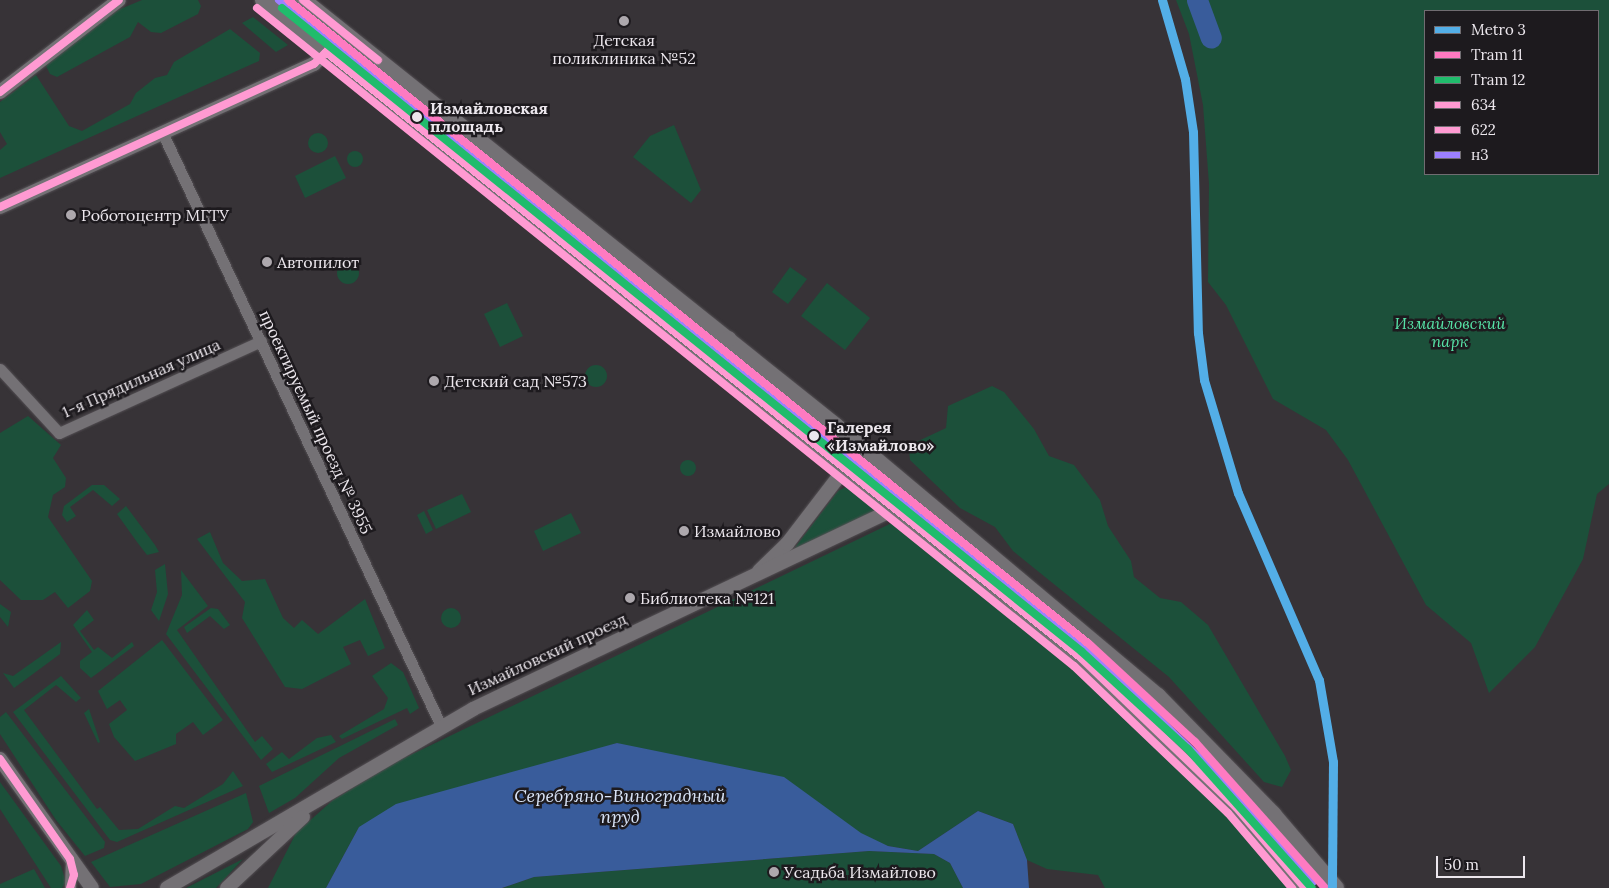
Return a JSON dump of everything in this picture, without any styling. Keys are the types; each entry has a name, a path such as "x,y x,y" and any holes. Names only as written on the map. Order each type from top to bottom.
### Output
{"main road":[{"path":"263,0 704,358 895,509 1132,704 1235,806 1305,888"},
{"path":"303,0 728,339 1158,696 1273,814 1336,888"},
{"path":"704,358 728,339"}],"street":[{"path":"0,92 119,0"},
{"path":"0,207 314,64 344,33"},
{"name":"проектируемый проезд № 3955","path":"162,132 441,726"},
{"name":"1-я Прядильная улица","path":"0,369 59,433 260,341"},
{"name":"Измайловский проезд","path":"751,577 787,544 860,449"},
{"name":"Измайловский проезд","path":"167,888 270,831 363,770 441,726 895,509"},
{"path":"0,760 92,888"},
{"name":"Измайловский проезд","path":"227,888 363,770"},
{"path":"70,859 74,876 70,888"}],"green space":[{"path":"142,0 198,0 201,6 198,14 161,33 151,32 138,22 130,37 57,77 50,74 46,66 50,62 118,10"},
{"name":"Измайловский парк","path":"1176,0 1609,0 1609,484 1597,494 1583,559 1535,647 1489,693 1471,643 1426,605 1348,460 1326,430 1273,399 1226,305 1208,282 1209,184 1203,105 1189,34"},
{"path":"253,17 288,45 276,52 242,23"},
{"path":"230,29 260,53 259,61 0,178 0,150 7,144 0,132 0,102 36,75 69,126 82,131 130,104 136,93 155,78 167,75 174,62"},
{"path":"674,125 701,190 691,203 633,157 650,136"},
{"path":"318,133 325,136 328,143 325,150 318,153 311,150 308,143 311,136"},
{"path":"355,151 363,159 355,167 347,159"},
{"path":"335,156 346,178 305,198 295,176"},
{"path":"348,262 356,265 359,273 356,281 348,284 340,281 337,273 340,265"},
{"path":"790,267 807,279 788,304 772,292"},
{"path":"827,283 870,318 845,350 801,316"},
{"path":"507,303 523,336 500,347 484,314"},
{"path":"596,365 604,368 607,376 604,384 596,387 588,384 585,376 588,368"},
{"path":"992,386 1004,392 1034,429 1049,456 1074,465 1100,500 1108,526 1131,561 1134,577 1160,598 1181,602 1208,625 1285,756 1291,770 1282,787 1264,782 1169,677 1013,551 995,527 960,508 910,460 909,450 914,443 946,428 948,406"},
{"path":"28,416 61,445 53,458 66,478 65,487 53,495 48,517 92,581 90,591 68,608 55,592 43,600 21,600 0,580 0,433"},
{"path":"685,460 691,460 696,465 694,474 685,476 680,471 680,465"},
{"path":"852,484 874,500 874,512 793,550 838,491"},
{"path":"92,485 104,485 120,499 112,506 93,490 70,507 76,516 67,522 62,515 64,506"},
{"path":"462,494 471,512 436,529 427,510"},
{"path":"126,506 159,552 147,555 137,542 117,514"},
{"path":"424,511 433,530 426,534 417,515"},
{"path":"571,513 581,533 543,551 534,531"},
{"path":"896,521 1077,666 1269,853 1297,888 1105,888 1098,875 1047,869 1027,860 1013,824 978,811 918,851 888,846 617,743 359,827 326,888 268,888 296,833 333,800 398,761"},
{"path":"210,532 223,563 242,581 265,579 283,618 294,628 302,620 318,634 365,599 385,648 368,656 360,640 343,647 351,664 302,689 285,687 242,618 245,602 197,539"},
{"path":"165,564 168,594 159,621 151,610 157,592 155,570"},
{"path":"181,570 208,606 177,630 255,742 262,736 273,749 261,760 166,634 182,595"},
{"path":"0,604 11,612 8,627 0,617"},
{"path":"211,608 218,609 230,625 224,629 210,616 187,633 184,627"},
{"path":"451,608 458,611 461,618 458,625 451,628 444,625 441,618 444,611"},
{"path":"87,610 94,620 80,631 94,650 98,647 112,658 132,642 134,646 91,678 80,668 80,661 92,652 73,625"},
{"path":"162,640 223,720 203,735 193,722 176,734 176,744 135,761 114,737 109,724 127,710 120,700 107,709 98,691"},
{"path":"61,642 60,654 14,688 3,673 13,676"},
{"path":"391,663 403,672 419,708 410,714 407,708 342,739 339,736 384,709 388,698 372,676"},
{"path":"61,676 81,698 76,702 56,685 24,710 97,809 100,807 119,830 138,829 175,806 184,808 223,784 233,771 243,786 117,842 110,840 13,712"},
{"path":"89,709 100,742 98,743 84,713"},
{"path":"6,712 105,842 104,848 85,856 56,820 0,734 0,717"},
{"path":"395,719 398,725 339,758 295,798 269,813 259,786"},
{"path":"331,735 336,742 272,772 266,764 282,752 289,759 317,738"},
{"path":"0,782 61,866 66,882 62,888 51,888 0,809"},
{"path":"246,793 253,822 248,829 141,884 110,887 91,862"},
{"name":"Усадьба Измайлово","path":"869,851 934,854 950,863 963,888 503,888 534,877"},
{"path":"243,859 216,888 186,888"},
{"path":"34,869 45,888 0,888 0,884"}],"water":[{"name":"Серебряно-Виноградный пруд","path":"617,743 784,777 861,833 888,846 918,851 978,811 1013,824 1027,860 1029,888 963,888 950,863 934,854 869,851 534,877 502,888 326,888 359,827 396,804"}],"waterway":[{"path":"1197,0 1211,38"}],"metro line":[{"name":"3","path":"1162,0 1185,79 1193,132 1198,333 1204,380 1238,493 1319,680 1333,762 1332,888"}],"tram line":[{"name":"11","path":"288,0 1089,644 1195,742 1325,888"},
{"name":"12","path":"282,8 1082,652 1188,749 1312,888"}],"transit line":[{"name":"634","path":"0,92 119,0"},
{"name":"н3","path":"279,0 1087,650 1242,799 1313,882"},
{"name":"634","path":"303,0 378,60"},
{"name":"622","path":"257,8 1074,666 1228,813 1292,888"},
{"name":"634","path":"0,207 314,64 326,52 1081,658 1235,806 1305,888"},
{"name":"634","path":"0,759 70,859 74,875 70,888"}],"place":[{"name":"Детская поликлиника №52","path":"624,21"},
{"name":"Измайловская площадь","path":"417,117"},
{"name":"Роботоцентр МГТУ","path":"71,215"},
{"name":"Автопилот","path":"267,262"},
{"name":"Детский сад №573","path":"434,381"},
{"name":"Галерея «Измайлово»","path":"814,436"},
{"name":"Измайлово","path":"684,531"},
{"name":"Библиотека №121","path":"630,598"},
{"name":"Усадьба Измайлово","path":"774,872"}]}
